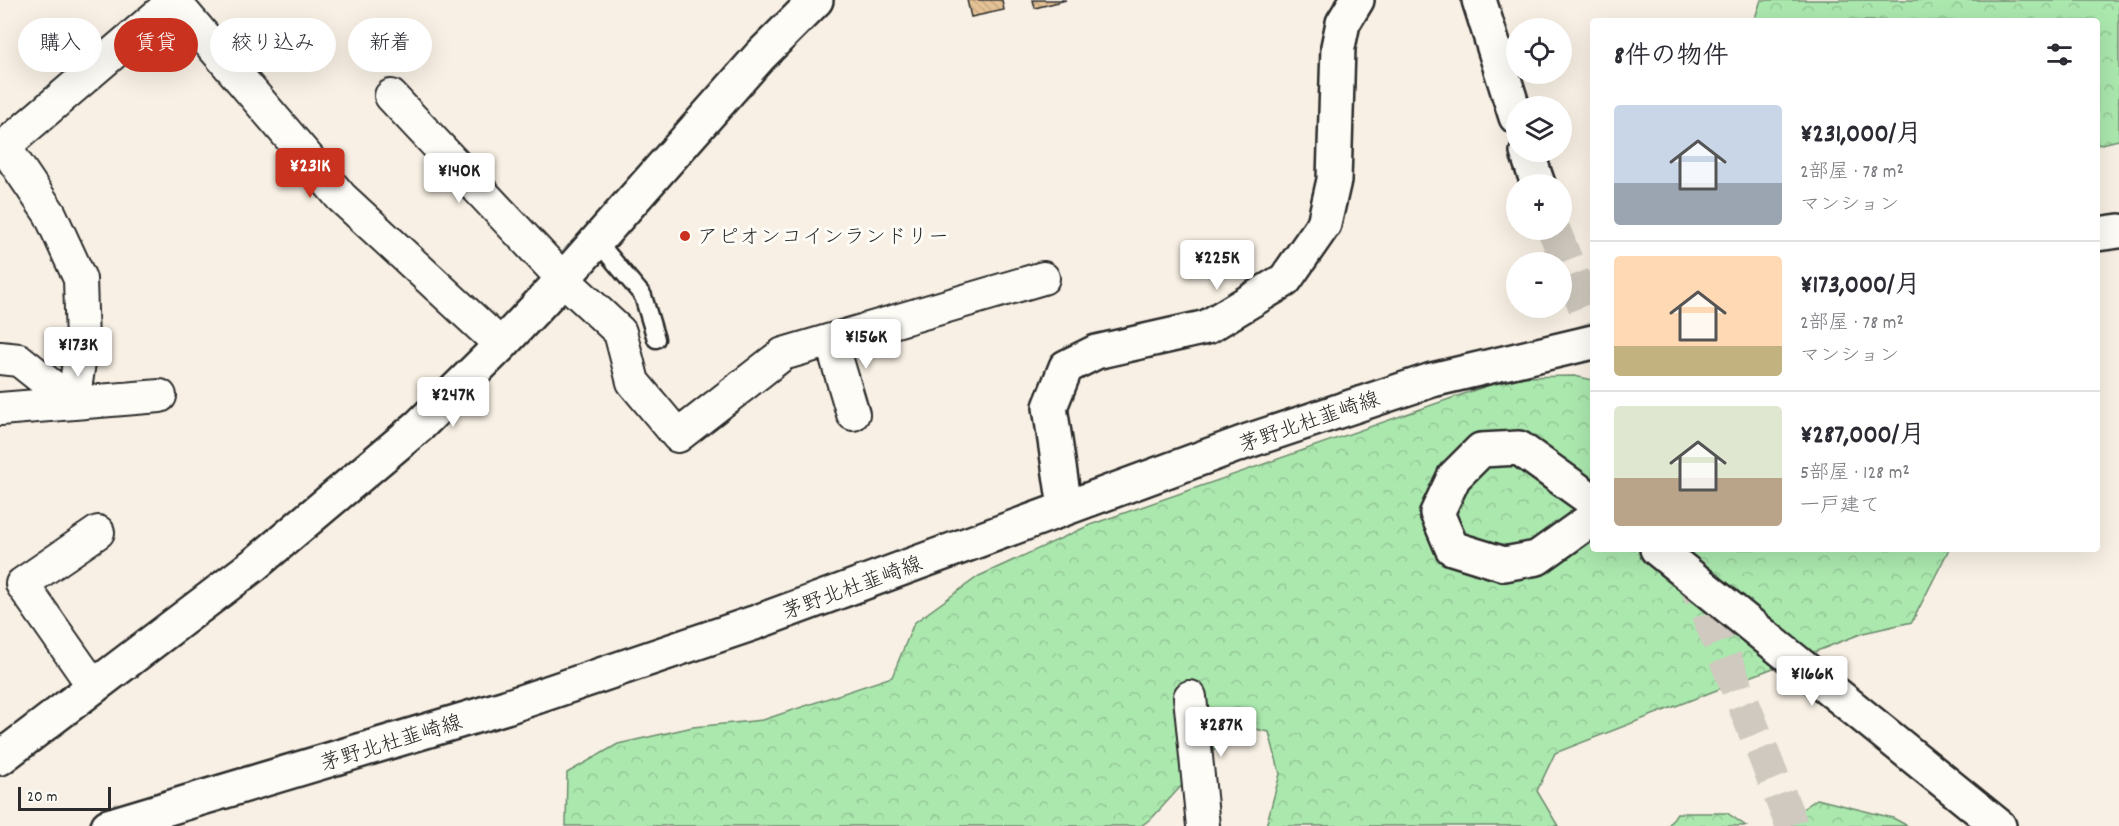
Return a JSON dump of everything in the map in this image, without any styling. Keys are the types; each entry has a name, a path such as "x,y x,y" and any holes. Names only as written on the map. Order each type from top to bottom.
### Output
{"main road":[{"path":"0,758 264,556 420,425 501,345 563,279 760,56 816,0"},
{"path":"1065,507 1050,407 1066,367 1096,352 1207,327 1285,280 1324,224 1334,180 1338,47 1343,23 1357,0"},
{"path":"1479,0 1509,96"},
{"path":"2100,234 2119,231"},
{"name":"茅野北杜韮崎線","path":"108,826 518,703 754,623 1248,441 1432,380 1590,343"},
{"path":"1661,552 1999,826"}],"street":[{"path":"73,403 82,342 80,279 50,214 2,148 174,0 341,196 501,345"},
{"path":"391,96 563,279 620,332 633,382 678,436 783,354 1043,278"},
{"path":"831,340 853,414"},
{"path":"0,358 19,360 73,403"},
{"path":"0,409 160,396"},
{"path":"94,687 22,584 98,532"},
{"path":"1190,697 1203,826"}],"lane":[{"path":"597,241 644,296 656,339"}],"green space":[{"path":"1761,0 2119,0 2119,140 2100,144 2100,18 1755,18"},
{"path":"1574,376 1590,379 1590,552 1947,552 1912,622 1863,633 1555,753 1537,791 1558,826 1266,826 1280,774 1269,732 1237,725 1153,817 1141,826 566,826 567,773 618,744 693,727 763,720 892,677 914,623 979,576 1090,525 1512,377"},
{"path":"1817,799 1893,818 1908,826 1778,826"},
{"path":"1677,813 1727,813 1746,826 1668,826"}],"building":[{"path":"967,0 1002,0 1004,10 971,17"},
{"path":"1033,0 1066,0 1035,8"}],"tunnel":[{"path":"1558,240 1590,320"},
{"path":"1689,567 1792,826"}],"place":[{"name":"アピオンコインランドリー","path":"685,236"}]}
